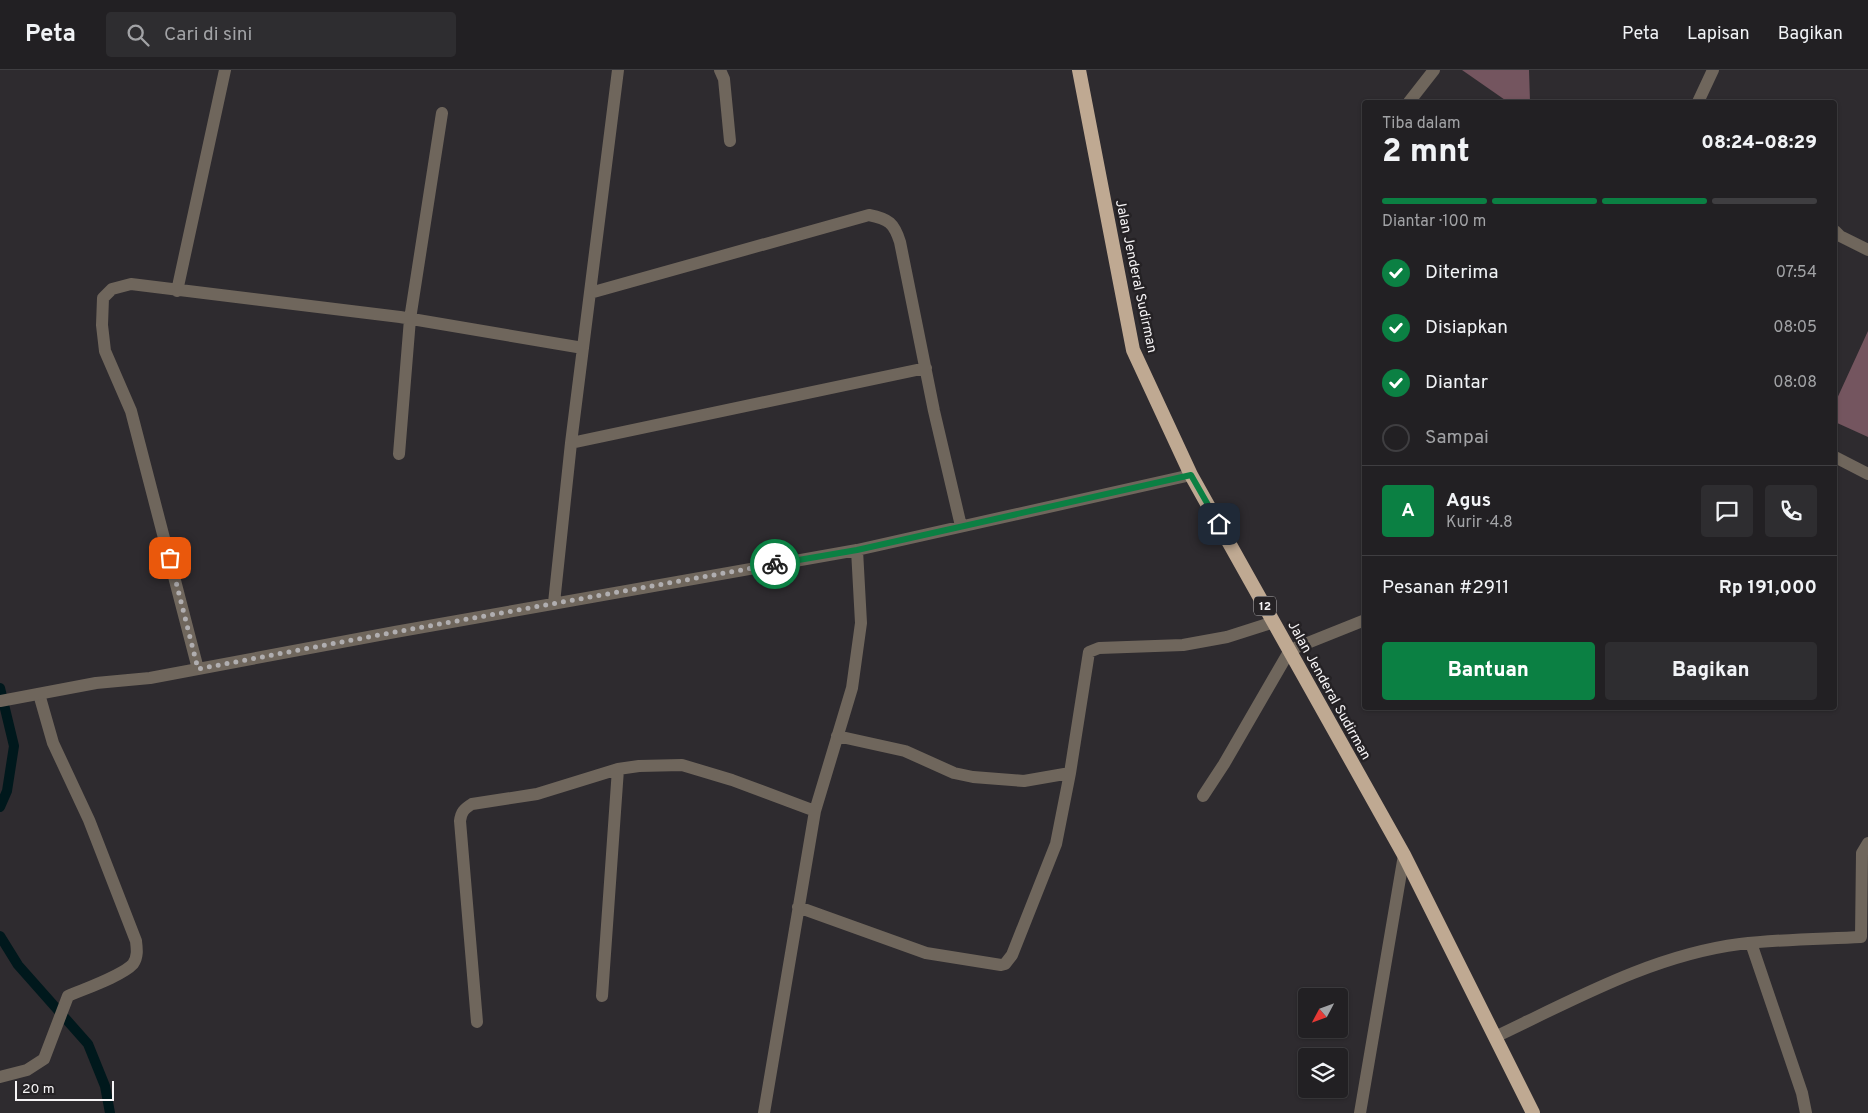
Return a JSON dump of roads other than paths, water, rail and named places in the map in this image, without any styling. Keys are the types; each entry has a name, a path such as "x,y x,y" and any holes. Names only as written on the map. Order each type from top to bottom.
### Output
{"highway":[{"name":"Jalan Jenderal Sudirman","path":"1078,70 1133,350 1191,475 1404,855 1533,1113"}],"street":[{"path":"177,290 225,70"},
{"path":"554,603 571,443 618,70"},
{"path":"720,70 724,80 730,141"},
{"path":"1411,100 1434,70"},
{"path":"1699,100 1714,70"},
{"path":"399,454 410,319 442,113"},
{"path":"590,293 869,215 884,218 896,227 900,242 961,526"},
{"path":"1837,234 1868,250"},
{"path":"198,669 131,411 105,351 102,325 103,298 112,289 131,284 410,319 583,348"},
{"path":"571,443 926,368"},
{"path":"1837,458 1868,474"},
{"path":"0,701 96,683 150,678 554,603 857,550 1191,475"},
{"path":"764,1113 815,811 852,688 861,623 857,550"},
{"path":"1203,796 1224,764 1290,650 1362,621"},
{"path":"798,907 926,953 1001,965 1005,964 1012,955 1056,844 1070,773 1088,655 1092,650 1099,648 1183,645 1227,637 1274,622"},
{"path":"0,1076 27,1070 44,1059 68,996 125,971 134,963 138,951 89,820 33,695"},
{"path":"837,736 905,751 954,773 973,777 1024,781 1070,773"},
{"path":"477,1022 460,815 464,809 472,804 537,794 618,770 639,766 682,765 732,780 815,811"},
{"path":"602,996 618,770"},
{"path":"1495,1037 1606,985 1677,958 1739,944 1865,942 1862,854 1868,843"},
{"path":"1360,1113 1404,855"},
{"path":"1751,943 1791,1059 1806,1113"}],"waterway":[{"path":"0,688 14,746 7,791 0,807"},
{"path":"0,936 18,965 88,1044 105,1086 110,1113"}]}
